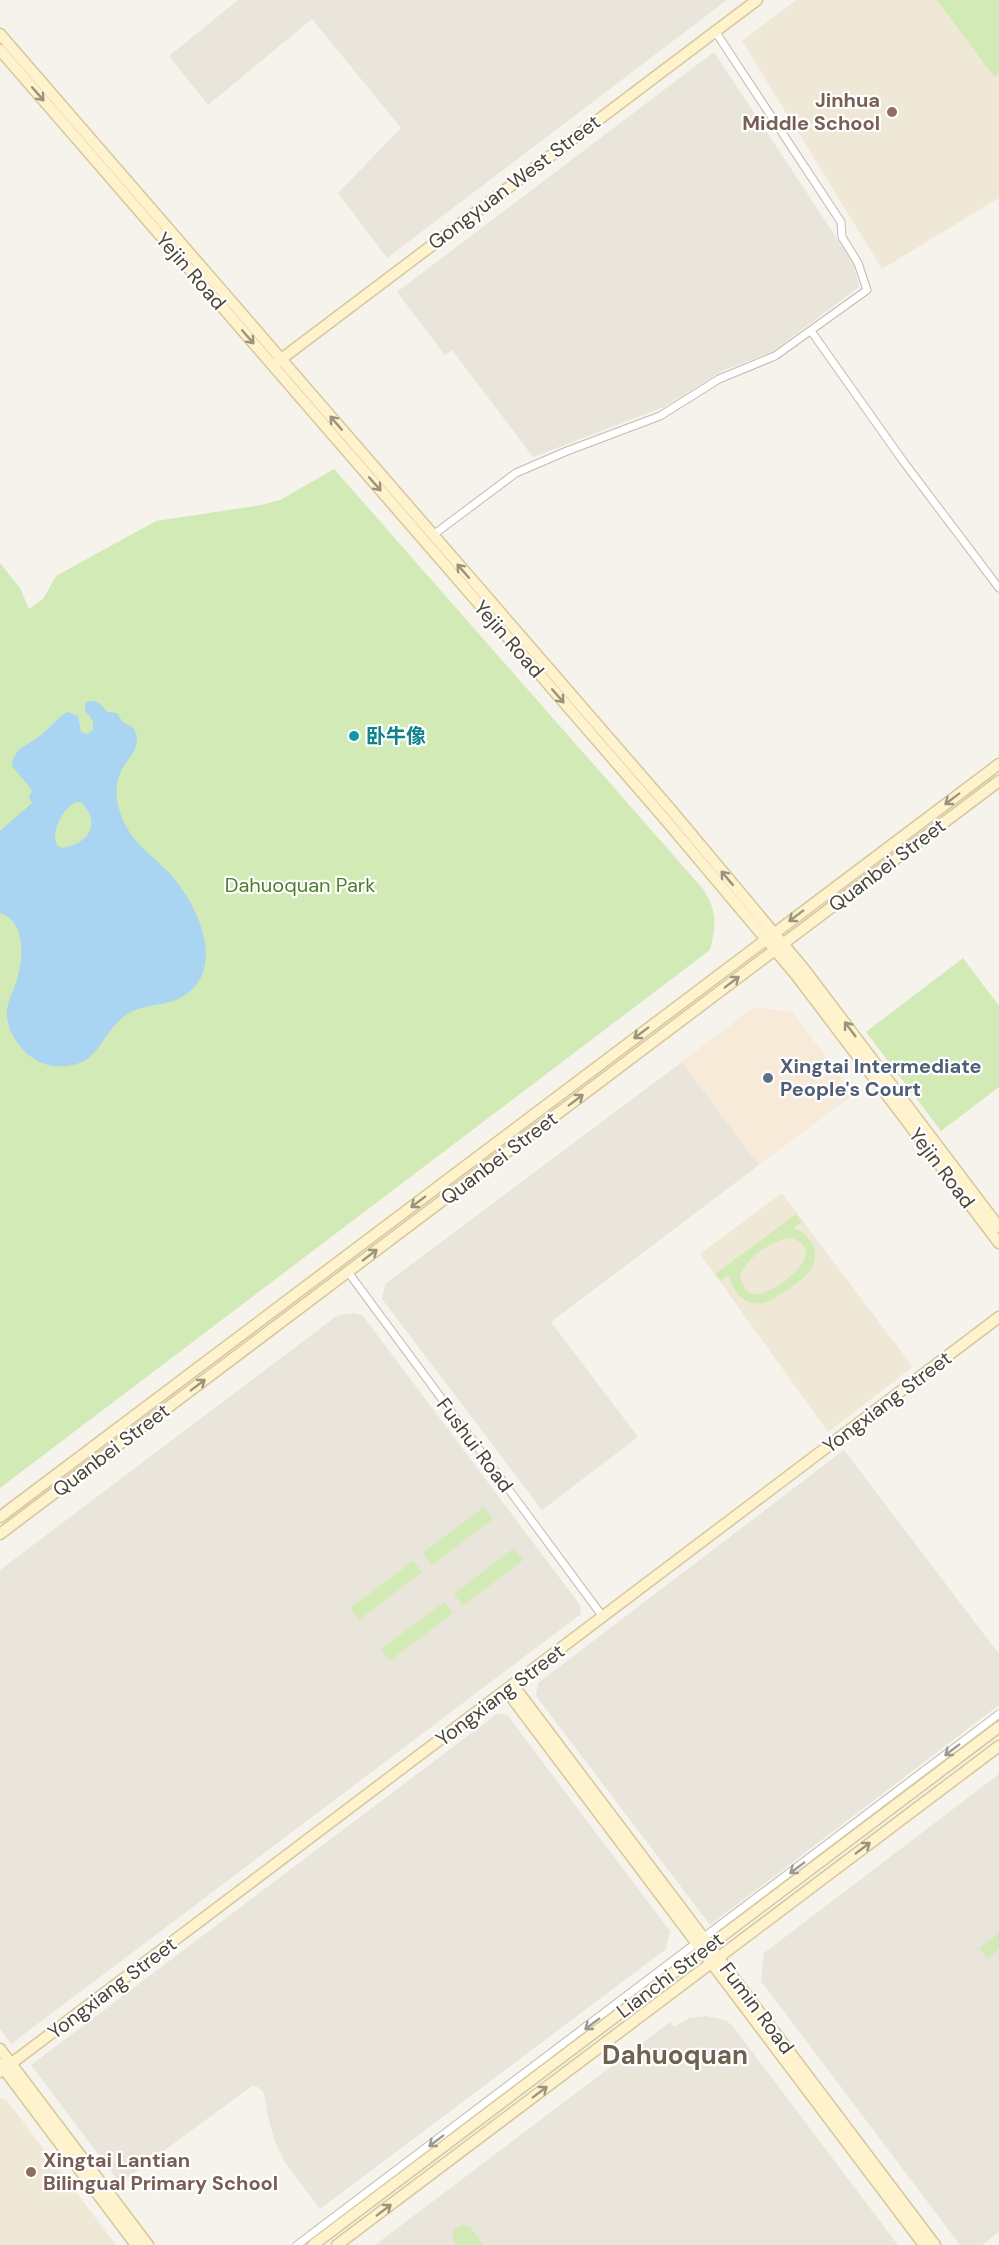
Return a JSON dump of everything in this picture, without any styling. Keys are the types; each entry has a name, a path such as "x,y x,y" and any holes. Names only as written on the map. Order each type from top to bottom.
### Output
{"street":[{"name":"Gongyuan West Street","path":"276,362 757,0"},
{"path":"433,536 516,473 660,416 719,379 775,356 867,290 858,262 842,237 841,222 715,32"},
{"name":"Yejin Road","path":"0,34 649,800 770,936"},
{"name":"Yejin Road","path":"0,50 433,536 672,811 999,1227"},
{"path":"811,331 875,423 999,588"},
{"name":"Quanbei Street","path":"0,1517 999,764"},
{"name":"Quanbei Street","path":"0,1534 999,781"},
{"name":"Yejin Road","path":"779,947 999,1243"},
{"name":"Fushui Road","path":"348,1272 603,1617"},
{"name":"Yongxiang Street","path":"4,2067 510,1688 999,1317"},
{"name":"Fumin Road","path":"510,1688 703,1945 935,2245"},
{"path":"297,2245 703,1945 999,1714"},
{"name":"Lianchi Street","path":"313,2245 703,1945 999,1727"},
{"name":"Lianchi Street","path":"337,2245 999,1746"},
{"name":"Fumin Road","path":"715,1960 924,2245"},
{"path":"0,2049 4,2067 136,2245"},
{"path":"4,2067 148,2245"}],"shaded area":[{"path":"238,0 727,0 387,258 338,193 401,128 312,19 208,105 169,56"},
{"name":"Jinhua Middle School","path":"796,0 999,0 999,198 882,269 742,41"},
{"path":"714,52 853,263 859,287 769,354 724,370 664,407 533,457 452,350 445,355 397,292"},
{"name":"Xingtai Intermediate People's Court","path":"754,1007 792,1012 854,1094 759,1165 682,1062"},
{"path":"682,1062 759,1165 551,1322 638,1437 542,1510 382,1299 385,1284"},
{"path":"782,1193 913,1367 828,1432 700,1254"},
{"path":"355,1313 363,1316 580,1605 581,1614 11,2044 0,2029 0,1570 338,1315"},
{"path":"844,1450 999,1654 999,1705 710,1925 536,1696 538,1683"},
{"path":"498,1713 508,1716 670,1931 666,1949 320,2209 286,2164 275,2142 264,2093 258,2087 252,2086 120,2183 31,2065"},
{"path":"999,1774 999,2232 982,2245 960,2245 761,1981 764,1953"},
{"path":"706,2016 724,2020 732,2025 898,2245 375,2245 670,2022 674,2027 689,2018"},
{"name":"Xingtai Lantian Bilingual Primary School","path":"0,2098 6,2099 116,2245 0,2245"}],"green space":[{"path":"937,0 999,0 999,74 994,77"},
{"name":"Dahuoquan Park","path":"334,469 703,889 711,905 714,919 710,950 0,1488 0,563 20,588 29,609 43,599 56,576 156,521 262,505 282,499"},
{"path":"963,958 999,1006 999,1087 941,1131 866,1032"},
{"path":"796,1214 802,1222 793,1228 809,1239 815,1250 814,1263 807,1274 775,1298 762,1303 755,1304 743,1299 734,1289 729,1275 721,1281 715,1274","holes":["791,1238 802,1244 806,1252 803,1261 786,1280 757,1294 745,1289 740,1277 753,1257 777,1241"]},
{"path":"484,1507 493,1519 432,1565 423,1553"},
{"path":"514,1548 523,1560 463,1606 454,1594"},
{"path":"413,1561 422,1572 359,1620 350,1608"},
{"path":"444,1602 453,1613 390,1661 381,1649"},
{"path":"999,1933 999,1949 987,1959 979,1948"},
{"path":"462,2225 470,2227 484,2245 455,2245 454,2229"}],"water":[{"path":"94,701 107,712 117,713 122,721 135,731 137,737 135,749 121,770 118,780 116,794 119,808 129,832 170,874 190,902 204,937 206,954 203,971 196,985 182,997 133,1011 115,1025 87,1059 74,1065 52,1066 32,1057 18,1044 7,1019 7,1010 21,962 21,942 15,924 0,913 0,831 32,803 29,797 32,790 12,766 15,755 67,712 78,716 81,732 87,734 93,730 93,722 85,708 86,702","holes":["76,802 82,803 91,819 89,832 79,842 62,848 58,846 55,834 59,821 71,805"]}],"place":[{"name":"Jinhua Middle School","path":"892,112"},
{"name":"卧牛像","path":"354,736"},
{"name":"Xingtai Intermediate People's Court","path":"768,1078"},
{"name":"Xingtai Lantian Bilingual Primary School","path":"31,2172"}],"district":[{"name":"Dahuoquan","path":"675,2055"}]}
